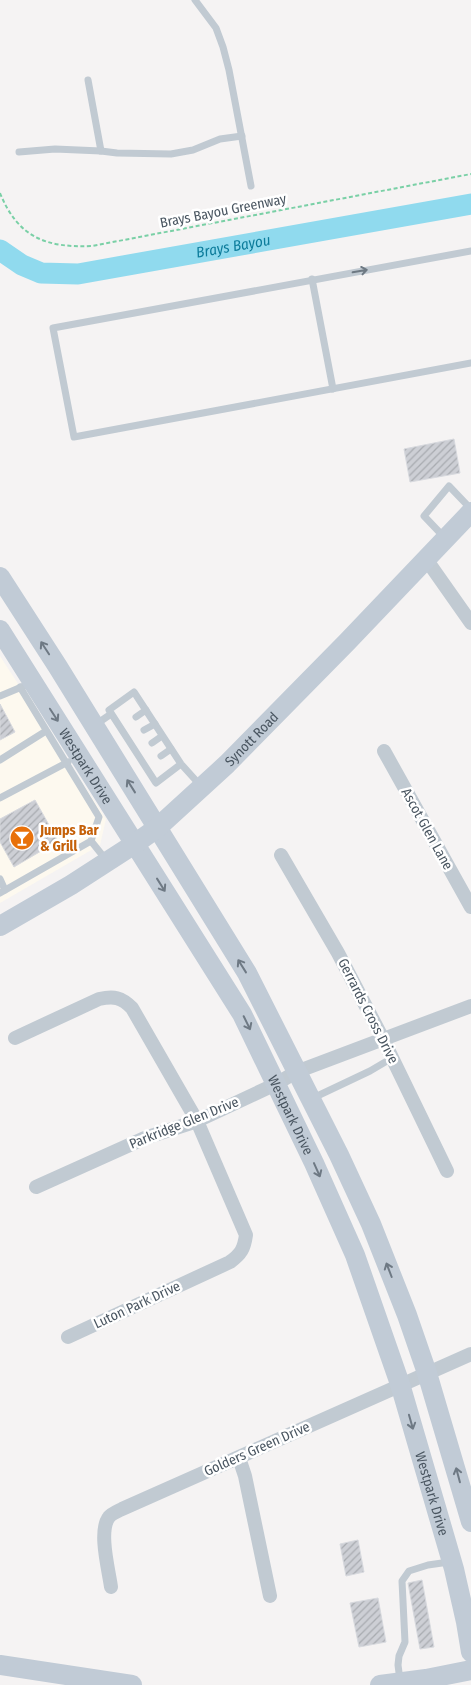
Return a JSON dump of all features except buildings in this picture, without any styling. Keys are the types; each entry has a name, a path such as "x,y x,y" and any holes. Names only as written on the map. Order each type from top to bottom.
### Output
{"main road":[{"name":"Synott Road","path":"0,926 63,890 157,828 227,764 471,511"},
{"name":"Westpark Drive","path":"0,578 58,667 247,974 339,1155 372,1224 427,1373 471,1522"},
{"name":"Westpark Drive","path":"0,630 27,685 73,759 136,843 242,1014 355,1255 400,1384 452,1562 471,1652"},
{"path":"27,685 58,667"},
{"path":"0,1665 36,1678 132,1685"},
{"path":"380,1685 426,1679 471,1670"}],"street":[{"path":"426,559 471,623"},
{"name":"Ascot Glen Lane","path":"384,751 471,907"},
{"name":"Gerrards Cross Drive","path":"280,855 338,953 383,1039 447,1171"},
{"name":"Luton Park Drive","path":"15,1038 98,999 110,997 123,999 132,1008 197,1121 246,1235 245,1246 240,1255 230,1262 68,1337"},
{"name":"Parkridge Glen Drive","path":"36,1187 145,1138 197,1121 276,1084 296,1072 471,1006"},
{"name":"Golders Green Drive","path":"111,1587 104,1541 105,1528 109,1517 122,1509 471,1354"},
{"path":"239,1458 245,1476 270,1596"}],"lane":[{"path":"195,0 216,28 223,47 251,186"},
{"path":"88,80 101,151"},
{"path":"18,152 55,149 172,154 193,150 220,139 242,136"},
{"path":"471,251 54,328 74,437 471,363"},
{"path":"312,279 333,389"},
{"path":"445,538 424,516 450,486 471,511"},
{"path":"0,696 27,685 46,731 73,759 99,817 91,841 2,891 0,879"},
{"path":"181,764 156,783 148,764 123,726 109,710 134,692 181,764 202,787"},
{"path":"136,717 146,710"},
{"path":"94,726 112,714"},
{"path":"144,730 154,724"},
{"path":"0,760 46,731"},
{"path":"152,743 162,736"},
{"path":"161,756 171,749"},
{"path":"0,798 73,759"},
{"path":"91,841 107,862"},
{"path":"310,1099 346,1083 392,1058"},
{"path":"401,1682 398,1665 399,1656 406,1642 402,1581 409,1571 428,1565 452,1562"}],"path":[{"name":"Brays Bayou Greenway","path":"0,193 12,216 21,227 33,236 46,242 76,247 92,246 471,174"}],"shaded area":[{"path":"0,656 106,819 100,845 0,903"}],"waterway":[{"name":"Brays Bayou","path":"0,250 22,265 41,273 78,274 471,204"}],"place":[{"name":"Jumps Bar & Grill","path":"22,838"}]}
